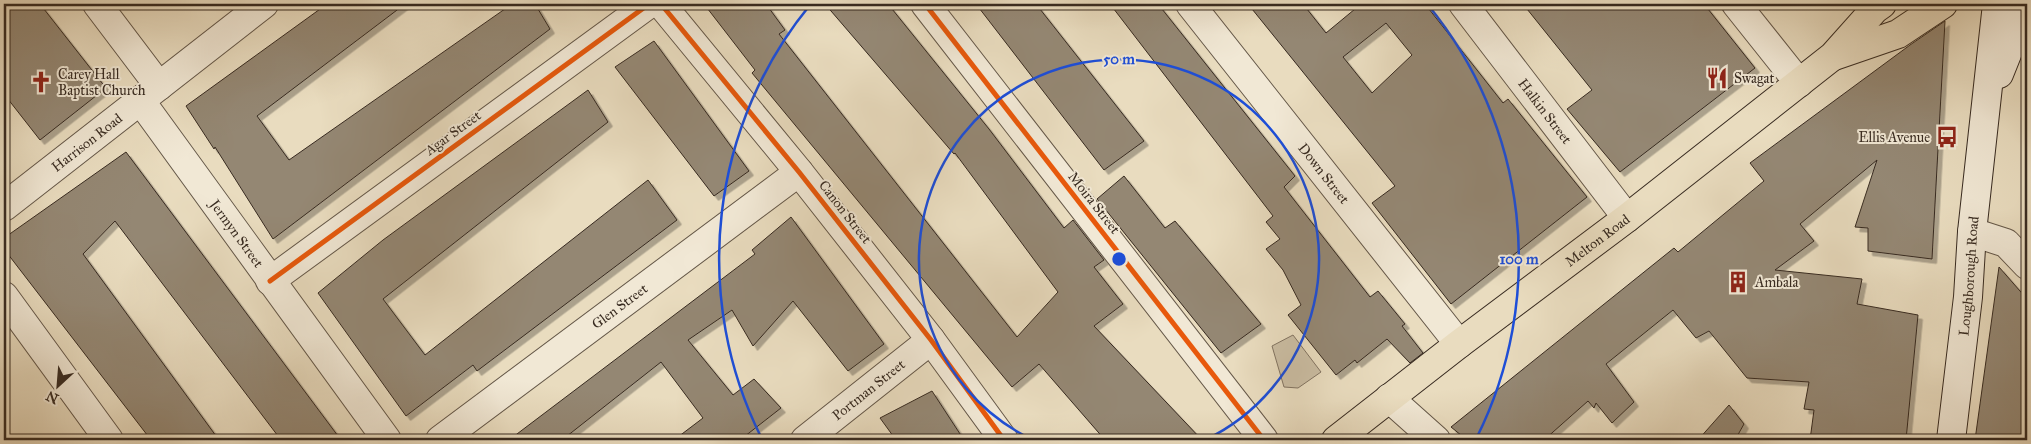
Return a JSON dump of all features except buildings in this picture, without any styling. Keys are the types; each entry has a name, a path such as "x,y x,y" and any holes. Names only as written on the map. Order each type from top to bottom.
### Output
{"main road":[{"name":"Melton Road","path":"1336,440 1458,344 1627,218 1799,83 1832,56 1875,9 1882,4"},
{"name":"Melton Road","path":"1832,56 1898,34 1943,4"}],"street":[{"name":"Jermyn Street","path":"97,4 150,93 270,280 387,440"},
{"name":"Harrison Road","path":"4,207 264,4"},
{"name":"Agar Street","path":"270,280 650,4"},
{"name":"Canon Street","path":"661,4 800,172 931,340 1004,440"},
{"name":"Moira Street","path":"925,4 1264,440"},
{"name":"Down Street","path":"1190,4 1458,344"},
{"name":"Halkin Street","path":"1463,4 1627,218"},
{"path":"1736,4 1799,83"},
{"name":"Loughborough Road","path":"1951,440 1968,297 1972,232 1997,4"},
{"name":"Loughborough Road","path":"1984,112 2027,4"},
{"name":"Glen Street","path":"440,440 800,172"},
{"path":"1972,232 2006,243 2027,265"},
{"path":"4,296 109,440"},
{"name":"Portman Street","path":"805,440 931,340"},
{"path":"1390,398 1436,440"}],"shaded area":[{"path":"1293,335 1321,372 1298,388 1284,387 1272,346"}],"cycle path":[{"path":"270,281 649,4"},
{"path":"661,4 799,172 931,340 1004,440"},
{"path":"925,4 1264,440"}],"place":[{"name":"Swagat","path":"1717,78"},
{"name":"Carey Hall Baptist Church","path":"41,82"},
{"name":"Ellis Avenue","path":"1947,137"},
{"name":"Ambala","path":"1738,282"}]}
